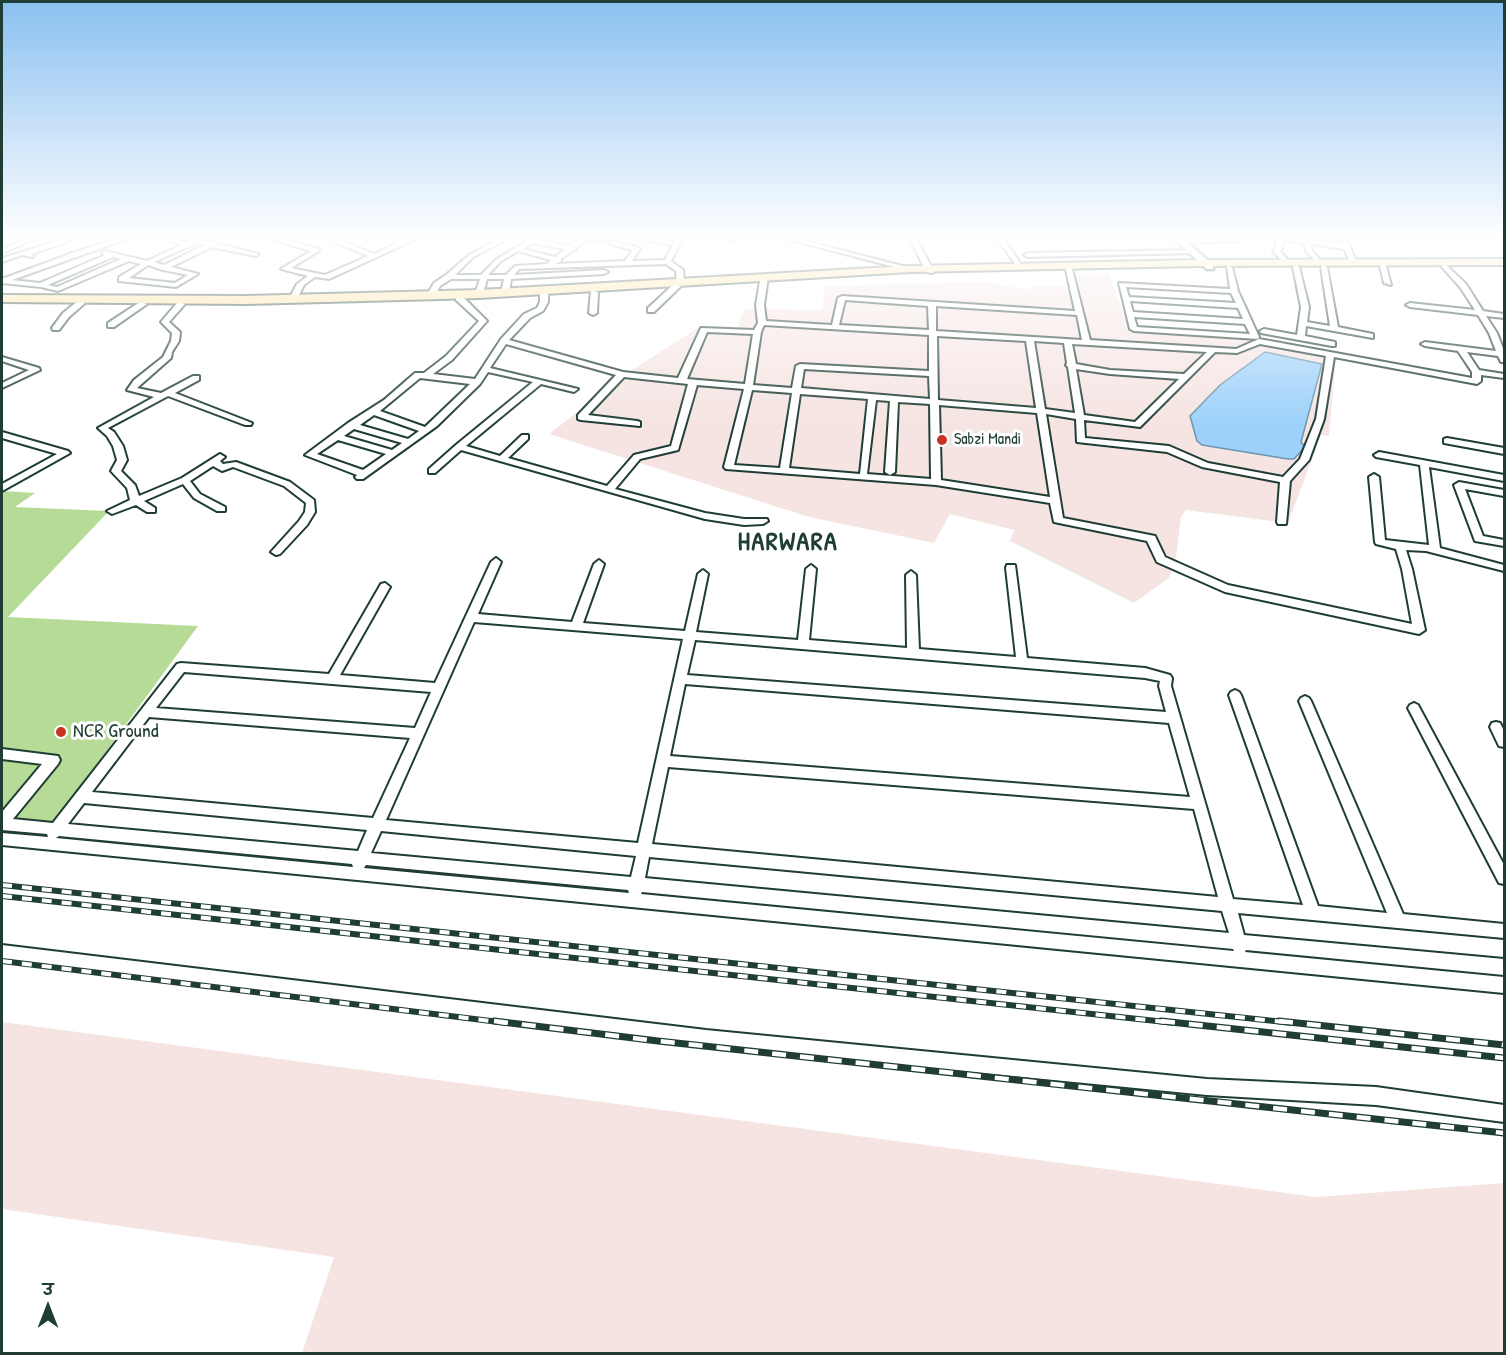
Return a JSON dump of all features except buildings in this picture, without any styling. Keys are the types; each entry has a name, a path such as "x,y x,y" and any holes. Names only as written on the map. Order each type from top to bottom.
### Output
{"highway":[{"path":"2,300 224,299"},
{"path":"2,300 181,304 402,299"}],"street":[{"path":"425,376 449,358 483,321 460,299"},
{"path":"477,382 418,375 310,455 362,476 426,430 477,382 504,341 527,316 540,309 544,299"},
{"path":"593,313 596,299"},
{"path":"651,310 663,299"},
{"path":"681,382 704,330 757,332 762,322 761,299"},
{"path":"835,327 842,299"},
{"path":"861,299 1079,313"},
{"path":"1076,299 1087,342"},
{"path":"1126,299 1134,329 1255,337 1238,299"},
{"path":"1130,299 1241,306"},
{"path":"1301,338 1305,307 1303,299"},
{"path":"1330,299 1335,329"},
{"path":"1471,299 1493,333 1503,358"},
{"path":"56,328 66,315 81,303"},
{"path":"111,325 143,304"},
{"path":"181,304 165,322 168,328 176,332 175,341 167,358 137,382 131,390 166,394 248,423"},
{"path":"932,304 936,482"},
{"path":"1410,305 1504,316"},
{"path":"1130,314 1248,322"},
{"path":"762,322 1237,351 1259,341 1331,349 1477,381 1476,372 1461,349"},
{"path":"1302,323 1370,336"},
{"path":"1264,330 1301,338 1331,349"},
{"path":"757,333 748,387 729,467 936,482 1055,501"},
{"path":"1030,339 1058,520 1151,538 1161,559 1225,588 1419,630 1400,546"},
{"path":"504,341 622,375 681,382 1041,411 1137,425 1213,350"},
{"path":"1068,342 1080,415 1080,440 1169,449 1205,465 1285,480"},
{"path":"1425,344 1503,358"},
{"path":"1282,522 1285,480 1304,460 1320,419 1331,349"},
{"path":"2,359 36,370 2,385"},
{"path":"1070,365 1110,372 1185,377"},
{"path":"784,471 794,391 800,366 933,374"},
{"path":"485,369 574,389"},
{"path":"1476,372 1504,376"},
{"path":"622,375 580,417 637,424"},
{"path":"151,510 135,501 132,487 116,471 122,465 118,446 111,434 102,428 196,378"},
{"path":"432,471 540,381"},
{"path":"609,490 636,457 675,448 693,383"},
{"path":"864,472 872,398"},
{"path":"890,472 894,399"},
{"path":"372,411 426,430"},
{"path":"351,425 409,442"},
{"path":"2,435 65,453 2,488"},
{"path":"336,436 393,453"},
{"path":"502,459 525,437"},
{"path":"1447,441 1504,451"},
{"path":"459,447 705,516 744,522 764,521"},
{"path":"1379,455 1504,478"},
{"path":"112,511 184,480 216,459 222,468 233,464 287,484 311,502 310,512 303,524 276,552"},
{"path":"1424,463 1435,550"},
{"path":"1374,477 1380,542 1435,550 1504,568"},
{"path":"184,480 197,496 221,509"},
{"path":"1484,563 1479,539 1459,485 1504,493"},
{"path":"1479,539 1504,543"},
{"path":"354,874 496,562"},
{"path":"576,626 599,564"},
{"path":"1011,568 1022,662"},
{"path":"803,644 811,569"},
{"path":"632,901 703,574"},
{"path":"911,575 913,652"},
{"path":"332,679 385,587"},
{"path":"471,618 913,652 1145,673 1166,678 1165,686 1243,960"},
{"path":"45,844 181,667 439,688"},
{"path":"680,678 1174,717"},
{"path":"1235,695 1313,913"},
{"path":"1305,701 1398,921"},
{"path":"1414,708 1504,878"},
{"path":"146,712 418,733"},
{"path":"1504,728 1496,727 1504,742"},
{"path":"2,754 53,760 2,823"},
{"path":"662,761 1198,804"},
{"path":"81,797 1504,931"},
{"path":"2,823 1504,967"},
{"path":"2,839 1504,985"},
{"path":"2,953 706,1038 1207,1087 1376,1096 1504,1114"}],"shaded area":[{"name":"Sabzi Mandi","path":"823,299 1118,299 1130,331 1264,340 1264,345 1336,358 1329,436 1321,435 1288,523 1186,510 1181,517 1176,557 1169,578 1134,603 1010,541 1014,530 950,514 934,543 809,517 549,434 632,370 701,326 738,327 744,309 823,310"},
{"path":"2,1022 1316,1197 1504,1183 1504,1353 302,1353 334,1257 2,1209"}],"green space":[{"name":"NCR Ground","path":"2,491 35,493 15,507 109,511 8,617 198,626 40,842 2,839"}],"water":[{"path":"1265,352 1322,364 1301,442 1305,447 1294,459 1288,459 1202,445 1197,441 1190,416 1220,385"}],"railway":[{"path":"2,885 1293,1023"},
{"path":"2,896 1175,1023"},
{"path":"2,961 507,1023"},
{"path":"494,1021 658,1041 1504,1133"},
{"path":"1161,1021 1504,1058"},
{"path":"1279,1021 1504,1045"}],"place":[{"name":"Sabzi Mandi","path":"942,440"},
{"name":"NCR Ground","path":"61,732"}],"district":[{"name":"HARWARA","path":"788,543"}]}
